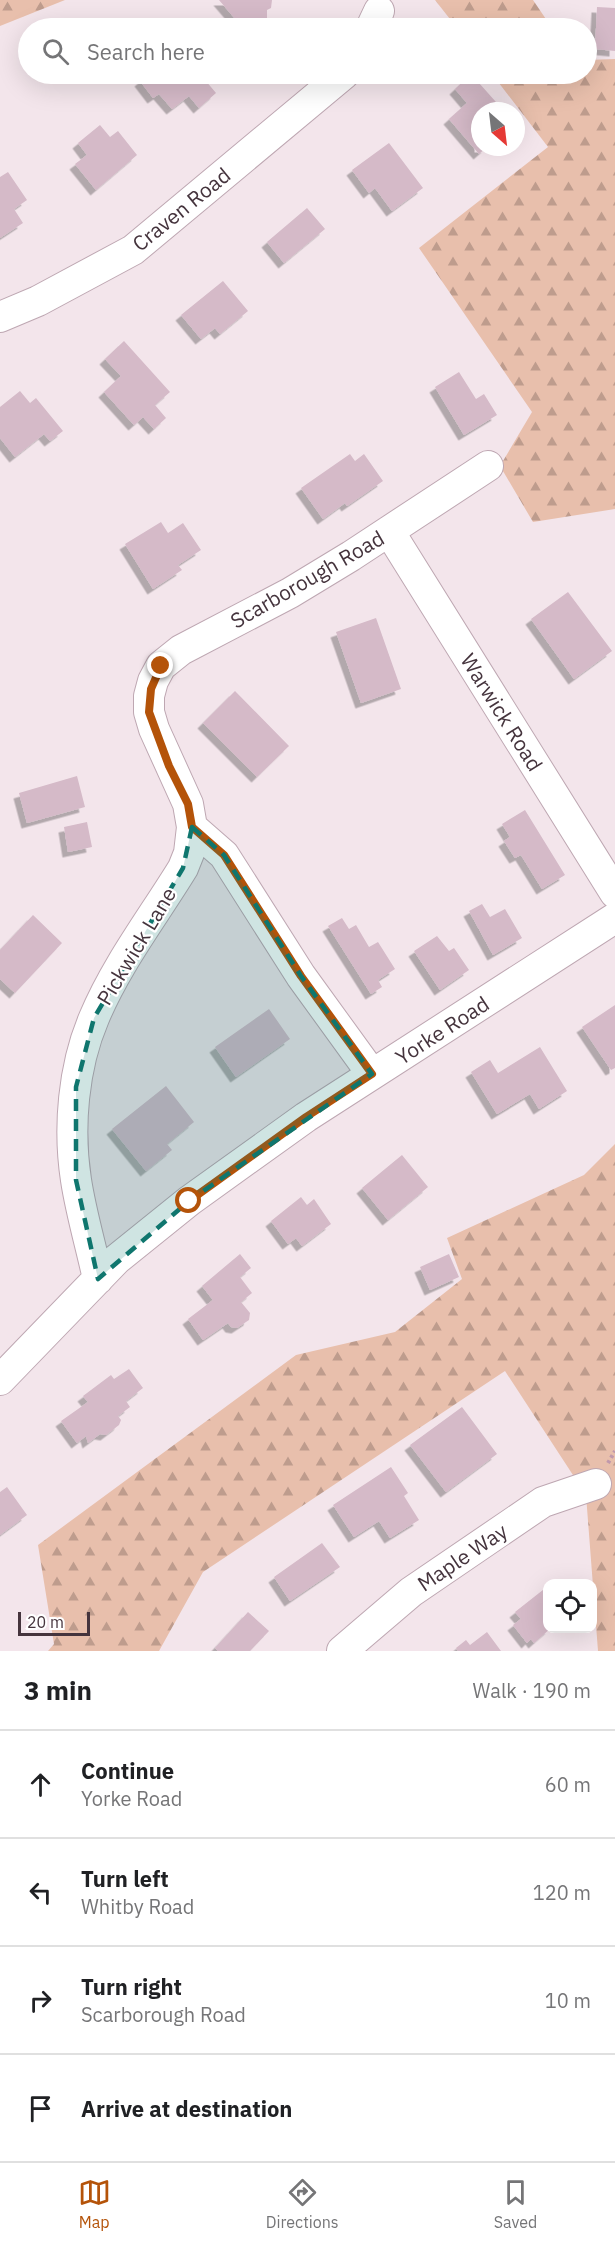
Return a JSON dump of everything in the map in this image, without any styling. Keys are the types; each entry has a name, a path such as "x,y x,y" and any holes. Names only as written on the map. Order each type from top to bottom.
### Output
{"street":[{"name":"Craven Road","path":"0,317 38,301 133,250 332,84"},
{"name":"Scarborough Road","path":"192,827 188,804 154,729 149,706 153,681 161,666 181,650 290,592 488,466"},
{"name":"Warwick Road","path":"389,531 615,893"},
{"path":"192,827 224,855 301,976 372,1074"},
{"name":"Pickwick Lane","path":"98,1279 76,1180 73,1131 76,1086 94,1018 116,975 183,868 189,853 192,827"},
{"name":"Yorke Road","path":"0,1380 117,1259 189,1201 306,1117 615,918"},
{"name":"Maple Way","path":"342,1651 411,1592 543,1502 596,1484"}],"highlighted area":[{"path":"192,827 224,855 301,976 372,1074 189,1201 98,1279 76,1180 76,1087 94,1018 183,868"}],"green space":[{"path":"0,0 65,0 18,18 0,26"},
{"path":"435,0 533,0 545,18 449,18"},
{"path":"615,59 615,509 533,522 500,466 532,412 419,248 548,147 525,117 525,102 513,102 500,84 597,84 597,60"},
{"path":"615,1144 615,1651 598,1651 597,1579 592,1579 586,1495 505,1371 203,1572 159,1651 48,1651 54,1644 38,1545 296,1355 395,1332 462,1279 447,1238 584,1175"}],"building":[{"path":"219,0 272,0 271,8 267,10 267,18 234,18"},
{"path":"597,7 615,8 615,51 597,49"},
{"path":"142,84 208,84 216,93 199,108 189,96 172,109 159,94 153,98"},
{"path":"460,84 480,84 496,102 471,102 471,145 449,119 467,103 455,89"},
{"path":"100,125 110,137 118,131 137,155 96,190 75,164 87,155 78,143"},
{"path":"389,143 423,188 392,211 375,188 369,193 352,170"},
{"path":"8,172 27,200 14,209 23,223 0,238 0,177"},
{"path":"307,208 325,229 284,263 267,242"},
{"path":"223,281 248,311 220,334 215,328 201,339 181,315"},
{"path":"124,341 170,392 155,405 166,418 154,429 143,417 134,425 104,392 121,376 105,359"},
{"path":"459,372 476,399 484,394 497,415 464,435 435,387"},
{"path":"20,391 30,403 36,398 63,431 50,441 44,434 15,457 0,438 0,407"},
{"path":"350,454 355,461 364,454 383,481 347,506 345,503 323,519 301,488"},
{"path":"161,522 168,533 183,523 201,550 178,565 182,570 153,589 125,544"},
{"path":"568,592 612,651 574,679 531,619"},
{"path":"376,618 401,689 361,703 336,632"},
{"path":"235,691 289,746 257,777 203,723"},
{"path":"77,776 85,807 27,823 19,793"},
{"path":"525,810 565,875 542,889 521,855 515,858 504,841 510,837 502,824"},
{"path":"87,822 92,847 68,852 64,827"},
{"path":"482,904 490,917 505,909 522,938 493,955 469,911"},
{"path":"33,915 62,943 15,993 0,979 0,950"},
{"path":"342,918 349,929 356,925 369,947 378,942 395,969 378,980 382,987 371,994 328,926"},
{"path":"437,936 449,951 454,948 469,970 440,990 414,951"},
{"path":"615,1005 615,1068 611,1070 582,1027"},
{"path":"269,1009 290,1039 236,1077 215,1047"},
{"path":"540,1047 567,1091 539,1109 530,1094 497,1114 471,1072 490,1060 498,1073"},
{"path":"166,1086 194,1122 167,1144 172,1150 146,1171 112,1129"},
{"path":"402,1155 428,1187 388,1220 362,1188"},
{"path":"301,1197 307,1205 314,1199 331,1224 302,1246 296,1238 288,1244 271,1221"},
{"path":"240,1254 251,1268 240,1277 252,1293 241,1302 250,1313 249,1320 237,1328 231,1327 228,1323 203,1340 188,1319 213,1300 202,1286"},
{"path":"449,1254 459,1277 430,1290 420,1267"},
{"path":"129,1369 143,1388 126,1401 130,1407 118,1416 121,1420 119,1425 106,1435 100,1434 88,1443 86,1436 77,1443 61,1421 88,1402 83,1396 111,1375 114,1379"},
{"path":"462,1407 497,1454 446,1492 410,1445"},
{"path":"391,1467 408,1493 404,1496 419,1520 390,1538 379,1521 354,1537 333,1505"},
{"path":"7,1487 27,1515 0,1535 0,1492"},
{"path":"322,1543 340,1567 290,1601 274,1577"},
{"path":"543,1590 543,1633 545,1633 534,1643 531,1639 527,1643 513,1625 521,1619 515,1612"},
{"path":"248,1612 269,1631 250,1651 218,1651 215,1648"},
{"path":"487,1632 501,1651 458,1651 456,1648 466,1640 470,1645"}],"route":[{"path":"161,666 153,681 149,696 149,712 169,766 188,804 192,827 224,855 301,976 372,1074 306,1117 189,1201"}]}
